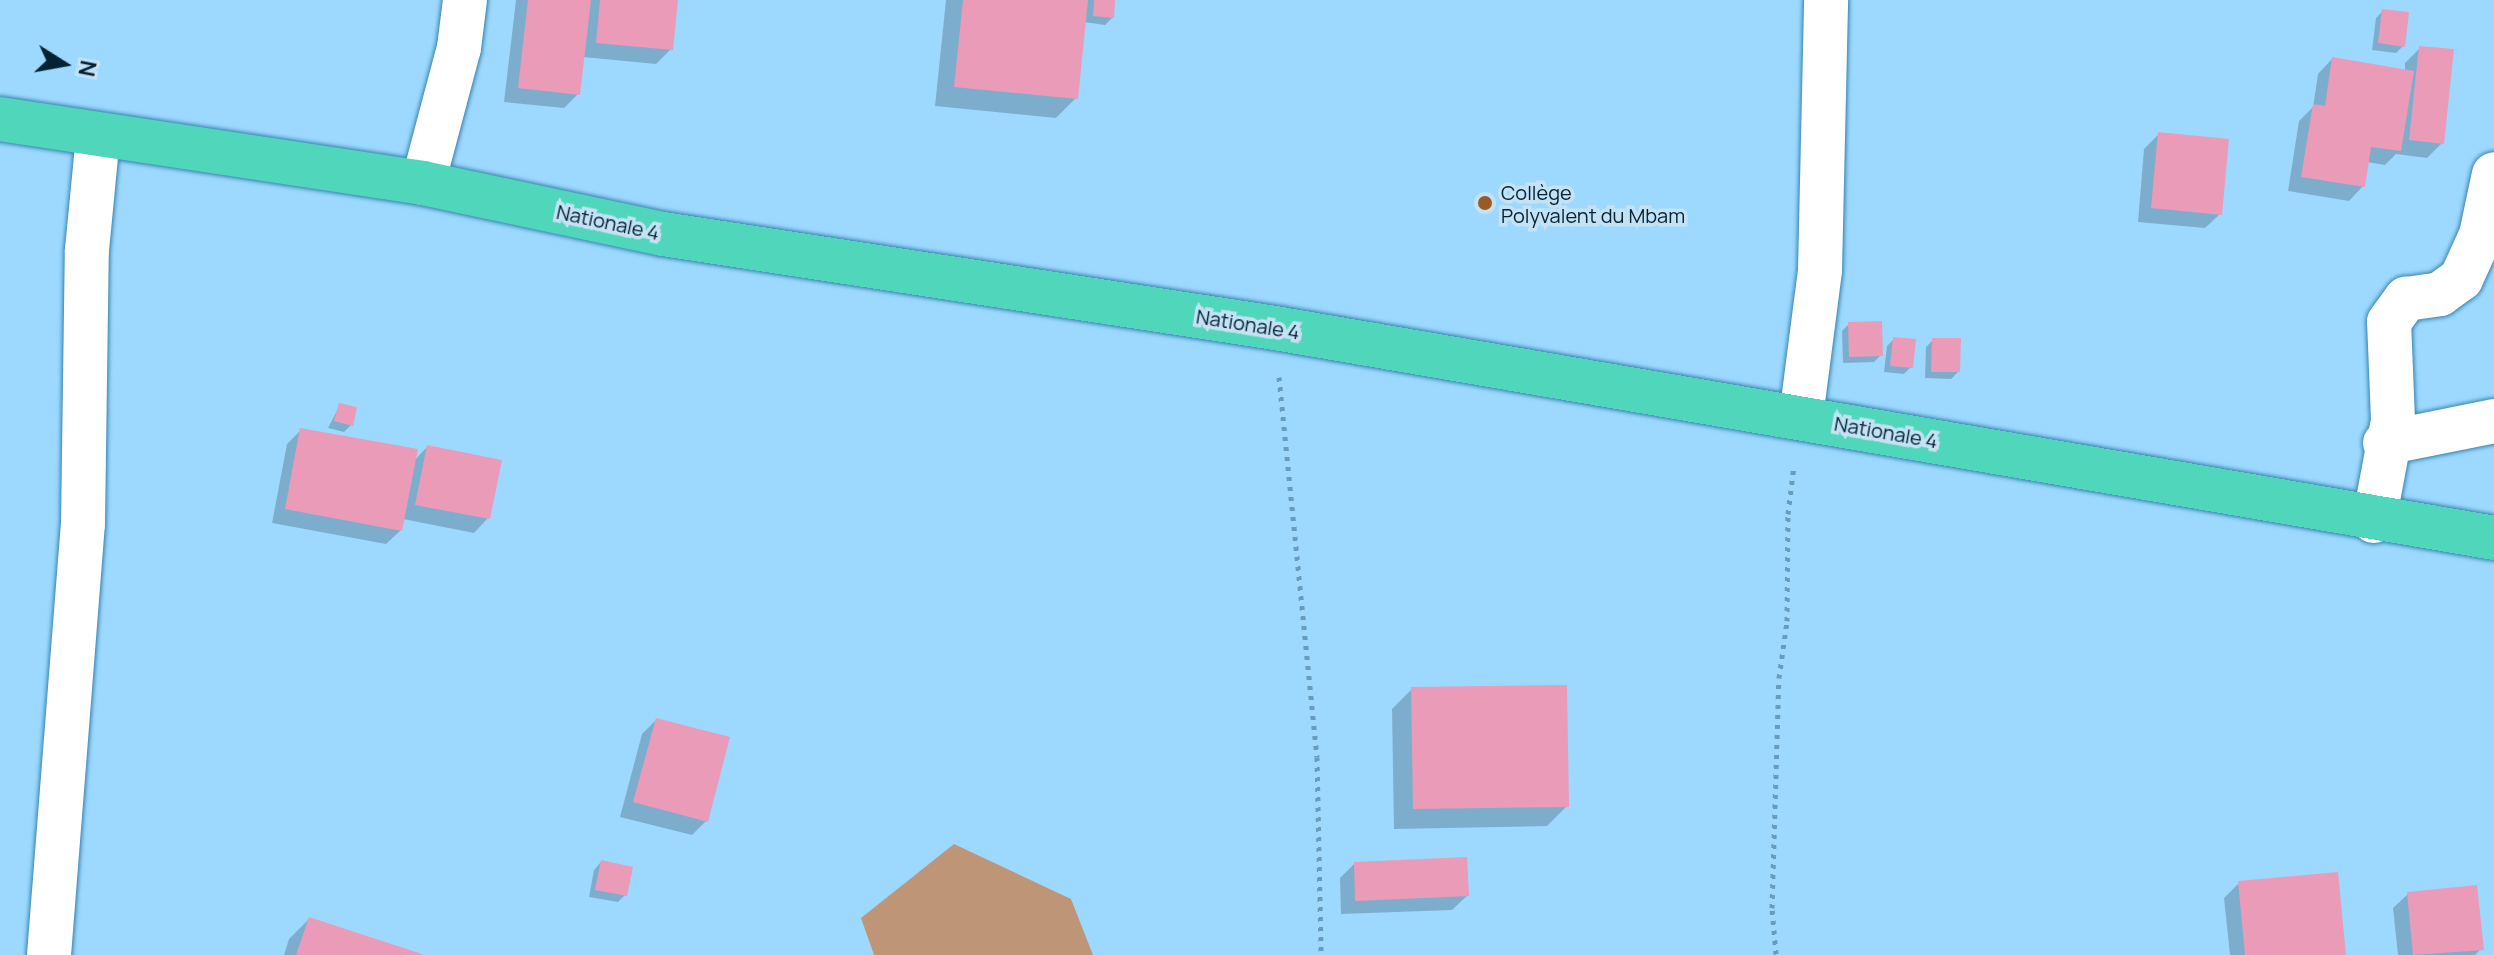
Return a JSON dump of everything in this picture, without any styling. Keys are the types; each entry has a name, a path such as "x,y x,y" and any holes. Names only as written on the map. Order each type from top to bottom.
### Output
{"highway":[{"name":"Nationale 4","path":"0,119 423,183 663,234 1275,328 1801,417 2374,521 2494,538"}],"street":[{"path":"423,183 459,48 465,0"},
{"path":"1801,417 1820,270 1826,0"},
{"path":"49,955 83,524 87,250 98,136"},
{"path":"2374,521 2385,443 2393,420 2389,322 2406,299 2440,294 2461,279 2481,235 2494,174"},
{"path":"2385,443 2494,421"}],"path":[{"path":"1275,328 1317,757 1321,955"},
{"path":"1776,954 1772,908 1779,678 1787,621 1788,514 1801,417"}],"shaded area":[{"path":"954,844 1071,899 1093,955 874,955 861,918"}],"building":[{"path":"528,0 591,0 580,95 518,88"},
{"path":"600,0 678,0 673,50 596,43"},
{"path":"963,0 1088,0 1078,99 954,87"},
{"path":"1094,0 1115,0 1114,18 1093,16"},
{"path":"2382,9 2409,12 2405,47 2378,43"},
{"path":"2419,46 2454,49 2444,144 2409,140"},
{"path":"2332,57 2414,71 2401,151 2371,147 2365,187 2301,177 2313,104 2325,106"},
{"path":"2158,132 2229,139 2222,215 2151,208"},
{"path":"1882,321 1883,356 1849,357 1848,322"},
{"path":"1893,337 1916,339 1913,368 1890,366"},
{"path":"1932,338 1961,338 1960,372 1931,372"},
{"path":"339,403 357,407 353,426 334,421"},
{"path":"300,428 418,449 402,531 285,509"},
{"path":"427,445 502,460 490,519 415,505"},
{"path":"1567,685 1569,807 1413,809 1411,687"},
{"path":"656,718 730,737 708,822 633,802"},
{"path":"1467,857 1469,896 1355,901 1354,862"},
{"path":"601,860 633,867 627,896 595,890"},
{"path":"2338,872 2346,955 2245,955 2238,881"},
{"path":"2477,885 2484,950 2413,955 2407,892"},
{"path":"309,917 422,954 422,955 296,955"}],"place":[{"name":"Collège Polyvalent du Mbam","path":"1485,203"}]}
